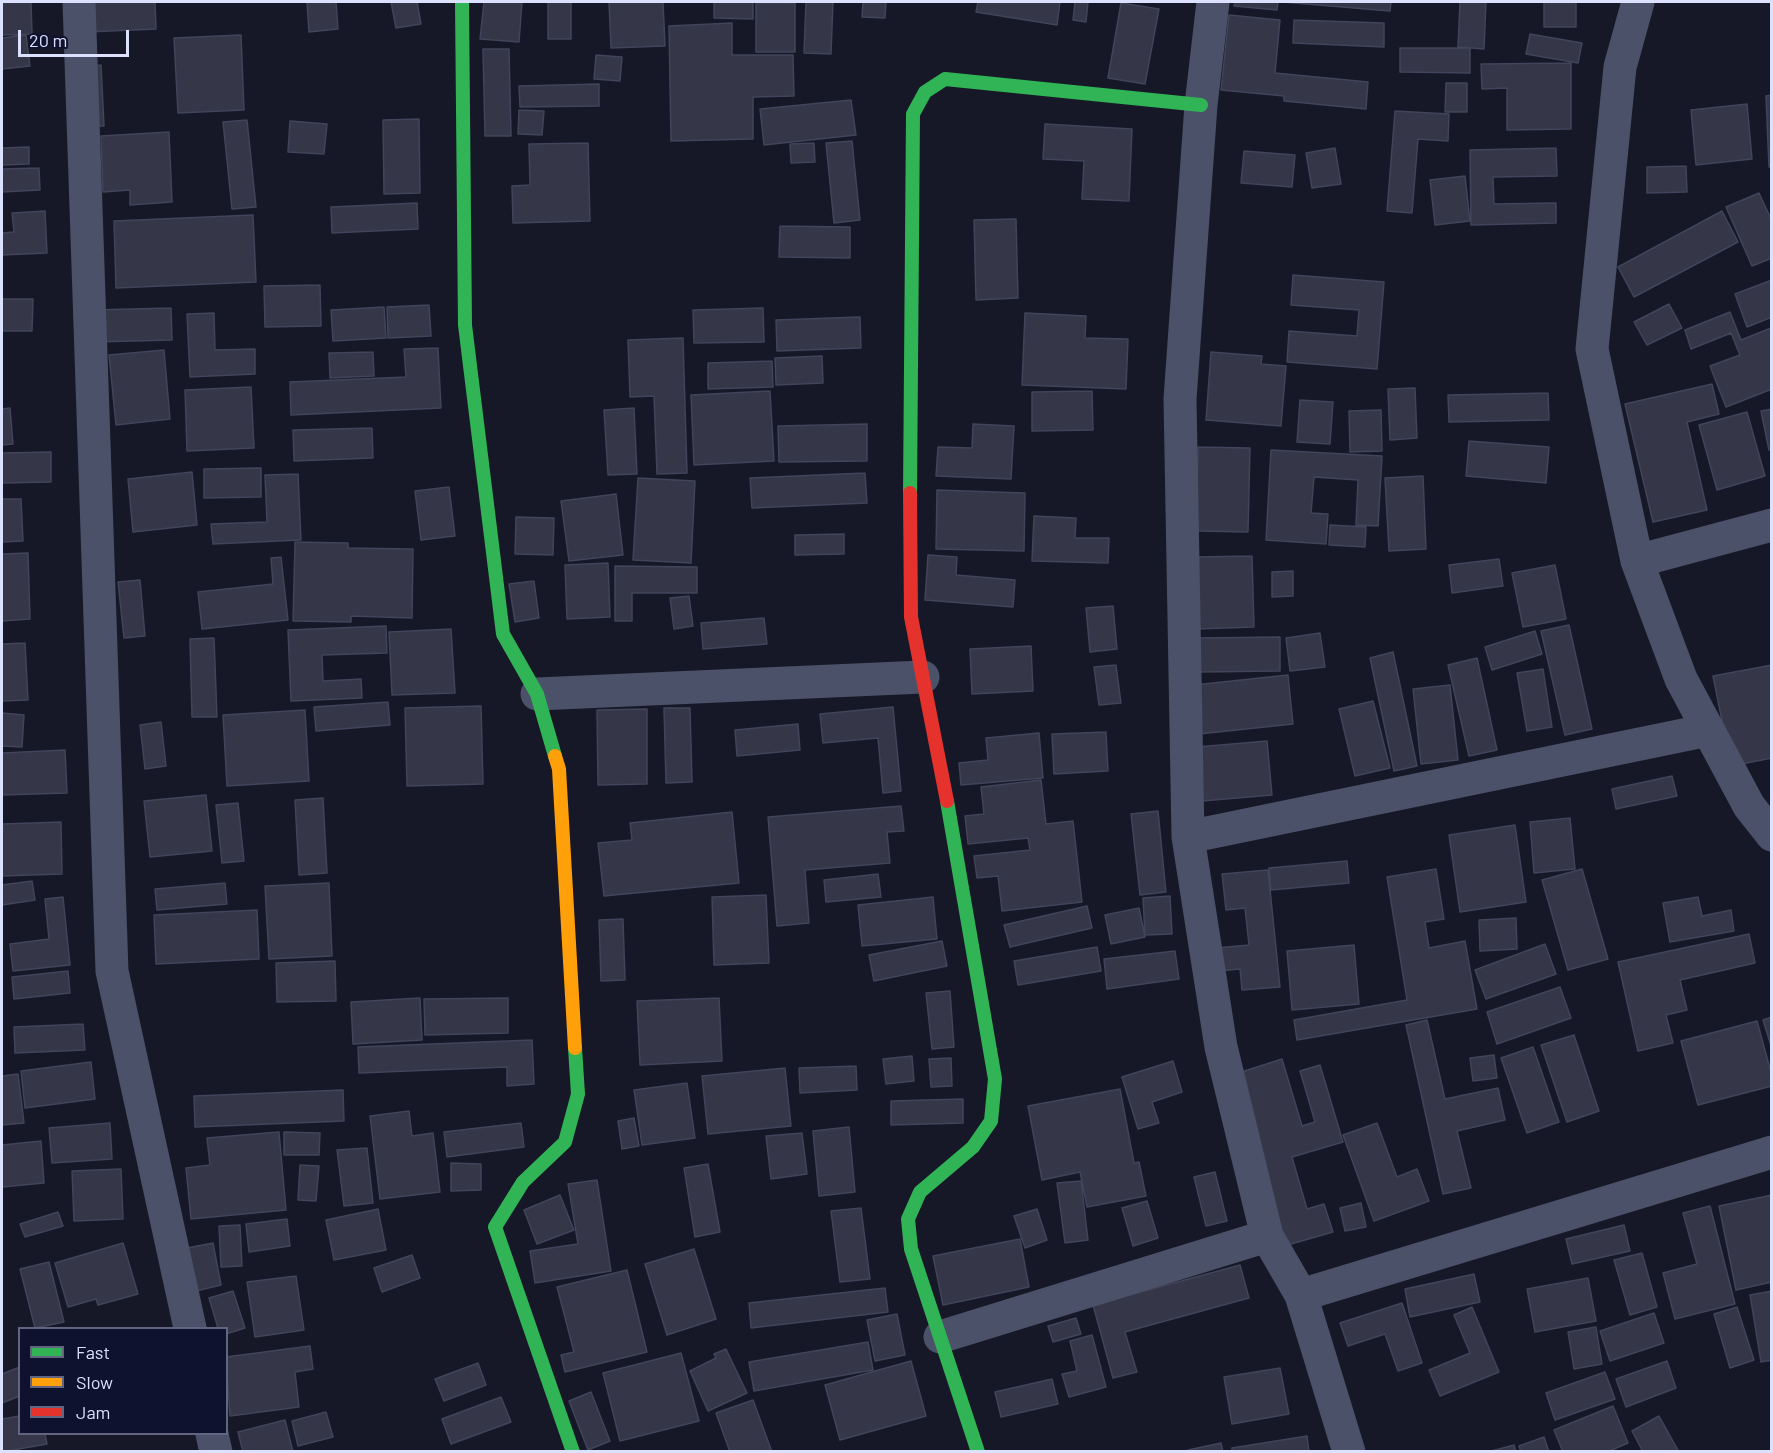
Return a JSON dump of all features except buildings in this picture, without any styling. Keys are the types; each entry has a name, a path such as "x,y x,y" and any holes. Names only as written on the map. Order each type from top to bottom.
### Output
{"street":[{"path":"79,2 112,971 190,1327"},
{"path":"462,2 465,325 503,634 537,694 559,769 578,1094 565,1142 523,1182 495,1227 573,1452"},
{"path":"1213,2 1201,105 1180,399 1188,837 1221,1047 1267,1236 1301,1294 1348,1452"},
{"path":"1638,2 1620,68 1592,349 1637,561 1681,679 1749,806 1772,835"},
{"path":"978,1452 911,1249 908,1219 920,1192 973,1147 991,1121 995,1079 911,617 910,454 914,114 925,92 945,79 1201,105"},
{"path":"1637,561 1772,525"},
{"path":"537,694 923,676"},
{"path":"1188,837 1708,730"},
{"path":"1301,1294 1772,1152"},
{"path":"940,1337 1267,1236"},
{"path":"212,1435 216,1452"}],"traffic: fast":[{"path":"462,2 465,325 503,634 537,694 555,756"},
{"path":"910,493 913,114 925,92 945,79 1201,105"},
{"path":"947,801 995,1079 991,1121 973,1147 920,1192 908,1219 911,1249 978,1452"},
{"path":"573,1452 495,1227 523,1182 565,1142 578,1094 575,1048"}],"traffic: slow":[{"path":"555,756 559,769 575,1048"}],"traffic: jam":[{"path":"910,493 911,617 947,801"}]}
